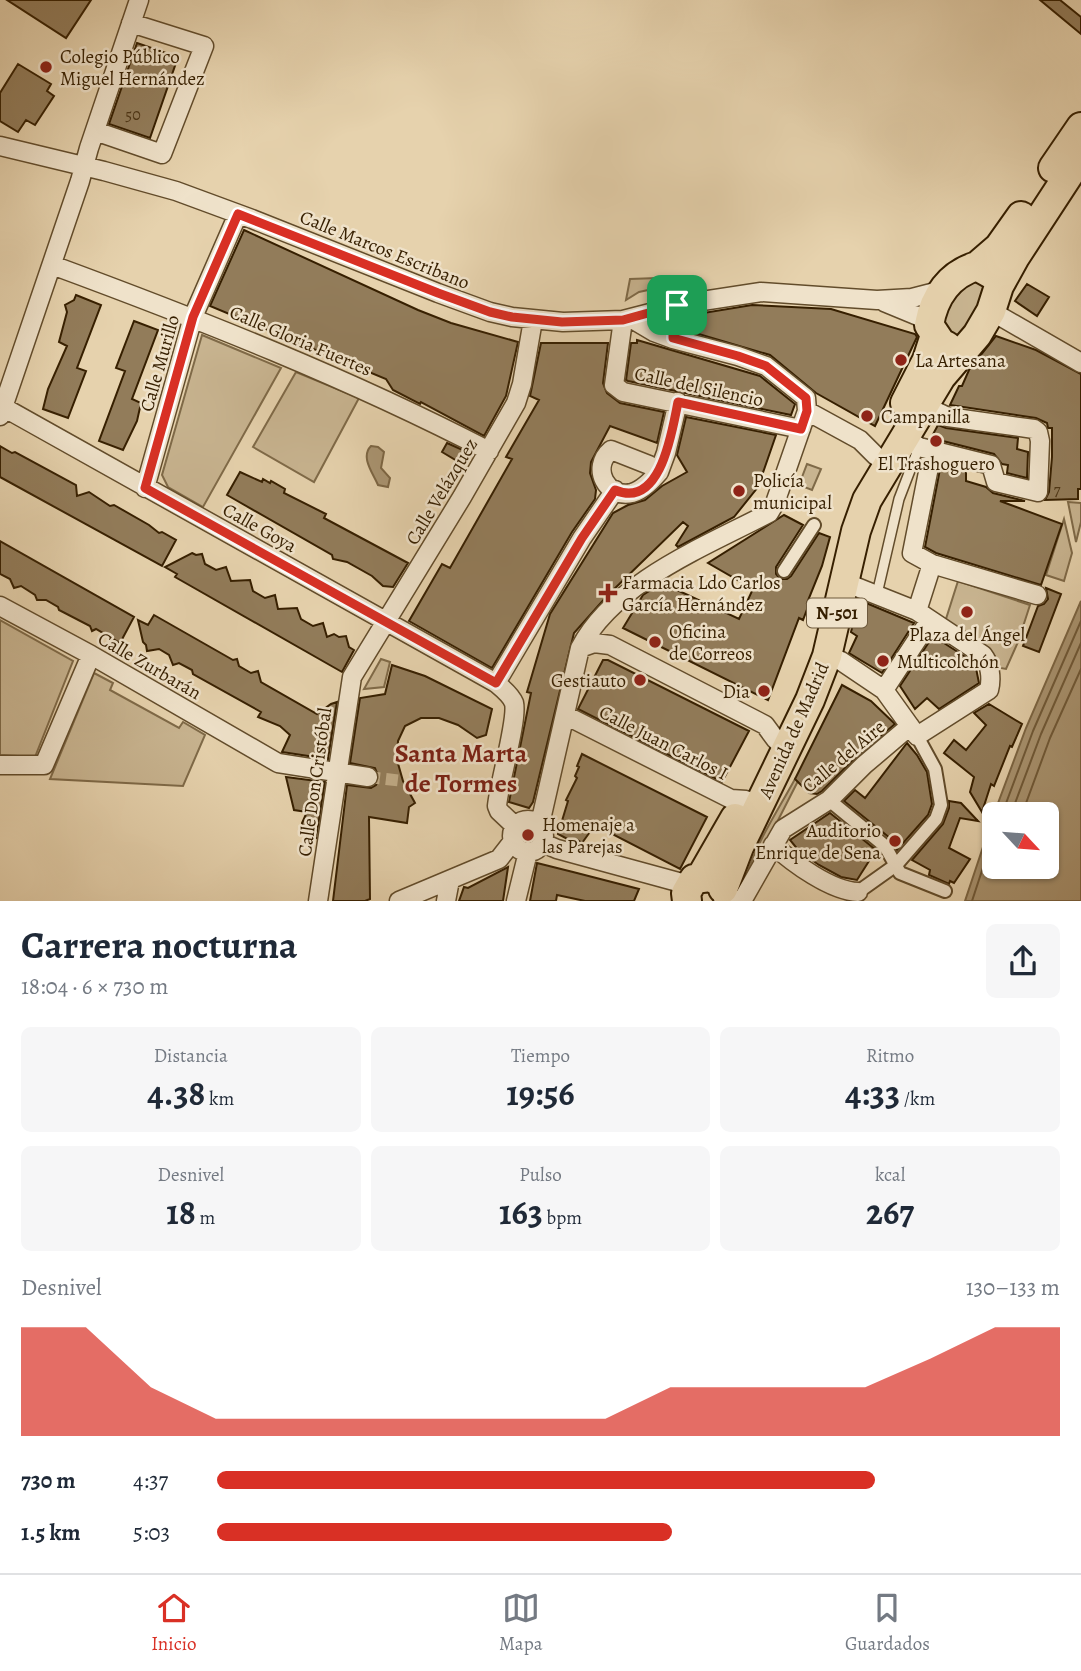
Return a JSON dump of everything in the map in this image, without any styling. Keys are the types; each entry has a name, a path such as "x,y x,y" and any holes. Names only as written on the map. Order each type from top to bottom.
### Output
{"highway":[{"path":"1081,127 999,247 977,266 953,276 943,290 932,328 941,343 952,349 966,346 977,335 1015,257 1081,156"},
{"path":"977,266 992,273 995,298"},
{"name":"Avenida de Madrid","path":"707,892 746,800 794,700 813,644 855,496 915,385 932,328"},
{"name":"Avenida de Madrid","path":"707,892 739,847 810,700 827,656 856,531 867,500 918,445 923,405 949,365 966,346"}],"street":[{"path":"2,411 139,0"},
{"path":"95,131 162,154 204,46 131,23"},
{"name":"Calle Marcos Escribano","path":"0,146 176,191 490,312 533,320 628,320 677,305 761,292 877,300 912,298 943,290"},
{"name":"Calle Murillo","path":"145,488 193,317 238,214"},
{"name":"Calle Gloria Fuertes","path":"52,265 193,317 367,391 489,451"},
{"path":"995,298 1081,363"},
{"name":"Calle Marcos Escribano","path":"877,300 932,328"},
{"path":"673,338 677,305"},
{"name":"Calle Velázquez","path":"355,671 516,403 533,320"},
{"path":"628,320 654,332 766,366 807,404 860,440 876,456"},
{"name":"Calle del Silencio","path":"628,320 614,385 622,392 801,429"},
{"path":"659,472 649,465 611,450 602,460 600,467 604,481 615,490 632,493 642,488 659,472 678,402"},
{"path":"516,901 532,854 544,833 540,824 580,648 589,631 634,588 769,513 801,429 807,404"},
{"path":"923,405 948,417 1034,429 1038,432 1038,492 996,482 992,466 918,445 912,553 932,564 1037,595"},
{"name":"Calle Goya","path":"2,411 496,683"},
{"path":"615,490 582,538 496,683 507,692 514,704 512,729 497,806 521,851 532,854 557,849 707,892"},
{"path":"784,571 814,525"},
{"path":"884,690 924,616 932,564"},
{"path":"844,582 924,616"},
{"name":"Calle Zurbarán","path":"0,606 278,763 337,773"},
{"name":"Calle del Aire","path":"707,892 743,901 783,829 829,800 864,765 913,731 989,690 988,661 924,616"},
{"path":"580,648 594,642 610,645 765,725 776,740"},
{"path":"0,765 44,765 91,655"},
{"path":"773,845 792,862 836,886 858,892 896,864 936,819 941,805 935,769 913,731 884,690 827,656"},
{"name":"Calle Don Cristóbal","path":"318,901 350,686 355,671"},
{"name":"Calle Juan Carlos I","path":"565,715 731,799 746,800"},
{"path":"337,773 368,777"},
{"path":"829,800 885,846 900,873 945,891"},
{"path":"399,901 499,859 514,834 527,820 540,824"},
{"path":"446,901 450,880"}],"lane":[{"path":"877,594 899,499 918,445"}],"shaded area":[{"path":"685,277 685,282 639,292 626,300 630,279"},
{"path":"967,278 987,285 986,293 969,325 961,333 952,335 942,329 942,311"},
{"path":"202,335 281,368 203,507 168,487 162,475"},
{"path":"296,372 359,398 314,482 253,447"},
{"path":"807,464 821,469 812,490 799,485"},
{"path":"1068,502 1081,503 1081,522 1076,542"},
{"path":"1064,519 1072,553 1064,581 1046,575"},
{"path":"958,581 1030,605 1006,669 995,667 995,656 946,623"},
{"path":"0,620 73,661 35,757 0,755"},
{"path":"381,659 390,662 384,687 364,689"},
{"path":"94,673 113,683 110,690 179,728 183,722 205,735 183,786 50,779"},
{"path":"795,779 798,781 743,889 758,846"}],"water":[{"path":"371,446 384,452 381,468 390,478 388,487 378,485 368,465 367,455"},
{"path":"1081,601 1081,901 965,901 982,850 982,879 1059,879 1059,802 998,802 1026,728"}],"building":[{"path":"7,0 91,0 66,38"},
{"path":"1040,0 1060,0 1081,17 1081,34"},
{"path":"137,43 178,57 150,138 109,124"},
{"path":"18,64 51,84 47,91 54,96 35,125 26,120 18,132 0,121 0,93"},
{"path":"244,230 418,310 451,323 518,342 506,396 484,436 393,390 386,379 210,306"},
{"path":"1027,284 1049,297 1037,316 1015,301"},
{"path":"76,295 101,305 77,368 86,371 68,418 43,409 48,389 67,346 59,342 67,312 65,305 74,300"},
{"path":"752,305 831,309 915,334 917,337 875,426 816,393 770,355 685,330 685,316"},
{"path":"134,321 158,330 132,399 141,403 137,421 123,450 99,441 125,371 116,368"},
{"path":"996,336 1036,350 1081,374 1081,489 1078,489 1078,499 1045,500 1049,492 1052,457 1052,428 1048,428 1047,423 1036,418 950,405 969,370"},
{"path":"637,340 760,376 795,404 791,415 628,381 631,343 637,343"},
{"path":"541,343 608,343 603,383 607,393 620,403 664,412 657,443 610,426 591,462 590,473 596,490 595,499 572,532 492,668 409,621 442,564 450,568 512,459 506,457 539,400 530,396"},
{"path":"686,417 776,435 758,487 734,517 678,547 676,545 688,526 683,522 607,596 574,633 533,802 529,808 509,802 531,693 527,692 550,614 613,513 645,500 662,486 687,472 677,455"},
{"path":"938,425 1018,438 1017,449 1028,452 1027,478 1007,473 1008,465 1002,464 994,454 931,438"},
{"path":"447,443 465,451 459,462 442,452"},
{"path":"0,446 76,485 77,496 89,492 110,506 114,505 159,533 176,540 162,566 0,477"},
{"path":"941,464 966,471 966,481 986,487 993,493 1025,501 1000,501 1062,524 1041,585 936,553 925,547"},
{"path":"240,472 262,482 263,479 270,483 271,481 285,489 284,493 326,514 324,518 408,563 393,587 383,586 372,576 347,562 333,559 332,555 227,495"},
{"path":"784,515 803,525 776,567 776,574 780,579 791,576 819,533 830,537 803,620 799,618 768,700 623,628 643,595 662,583 739,619 753,589 708,563"},
{"path":"0,541 134,617 120,643 96,629 92,631 90,626 46,600 37,600 35,595 21,586 14,588 10,579 0,574"},
{"path":"192,553 202,554 205,564 216,570 226,567 231,581 250,580 253,591 265,598 275,595 278,609 297,608 301,619 313,626 323,623 327,637 334,634 339,637 346,636 349,647 354,650 342,672 175,577 177,574 165,567"},
{"path":"1046,588 1061,594 1039,652 1023,646 1038,606 1048,599"},
{"path":"859,600 914,623 882,673 849,653 857,636 851,632"},
{"path":"154,615 233,660 237,659 239,666 251,673 258,671 261,682 317,714 337,702 328,759 282,752 290,735 280,726 258,717 261,712 193,674 192,670 179,663 173,665 169,655 159,649 147,651 138,620 148,625"},
{"path":"933,636 975,663 979,683 939,709 927,698 915,709 900,686"},
{"path":"603,660 608,660 749,731 722,782 578,709"},
{"path":"392,665 425,676 492,709 486,735 477,738 458,725 439,718 421,718 405,726 398,741 397,760 403,781 415,803 409,807 407,823 369,817 370,899 333,901 347,785 371,788 379,778 375,768 350,763 360,698 385,694"},
{"path":"842,685 871,701 895,724 822,791 817,794 809,793 795,779"},
{"path":"989,704 1022,724 994,786 991,784 985,802 982,802 982,812 970,792 974,777 944,753 954,740 966,750 986,725 974,713"},
{"path":"907,743 927,772 932,804 928,815 897,850 891,839 844,801 855,790 865,798"},
{"path":"582,754 707,817 680,869 595,825 582,843 576,839 573,842 558,834 568,801 566,800 577,778 577,766"},
{"path":"286,777 325,782 316,838 305,835 302,823 307,812 294,810"},
{"path":"949,801 961,803 978,821 960,818 949,848 970,859 954,883 950,881 949,884 929,875 930,870 912,860 943,824"},
{"path":"830,813 876,850 857,880 841,877 819,865 799,851 790,840"},
{"path":"537,863 639,889 634,901 585,901 557,895 556,901 530,901"},
{"path":"508,867 503,901 459,901 464,887 468,888"}],"tunnel":[{"path":"368,777 403,781"}],"place":[{"name":"Colegio Público Miguel Hernández","path":"46,67"},
{"name":"La Artesana","path":"901,360"},
{"name":"Campanilla","path":"867,416"},
{"name":"El Trashoguero","path":"936,441"},
{"name":"Policía municipal","path":"739,491"},
{"name":"Farmacia Ldo Carlos García Hernández","path":"608,593"},
{"name":"Plaza del Ángel","path":"967,612"},
{"name":"Oficina de Correos","path":"655,642"},
{"name":"Multicolchón","path":"883,661"},
{"name":"Gestiauto","path":"640,680"},
{"name":"Dia","path":"764,691"},
{"name":"Homenaje a las Parejas","path":"528,835"},
{"name":"Auditorio Enrique de Sena","path":"895,841"}],"district":[{"name":"Santa Marta de Tormes","path":"461,768"}],"route":[{"path":"238,214 438,293 512,317 562,322 623,320 677,305 673,338 766,366 790,383 806,398 807,411 801,429 678,402 659,472 642,488 632,493 615,490 582,538 496,683 145,488 193,317 238,214"}]}
